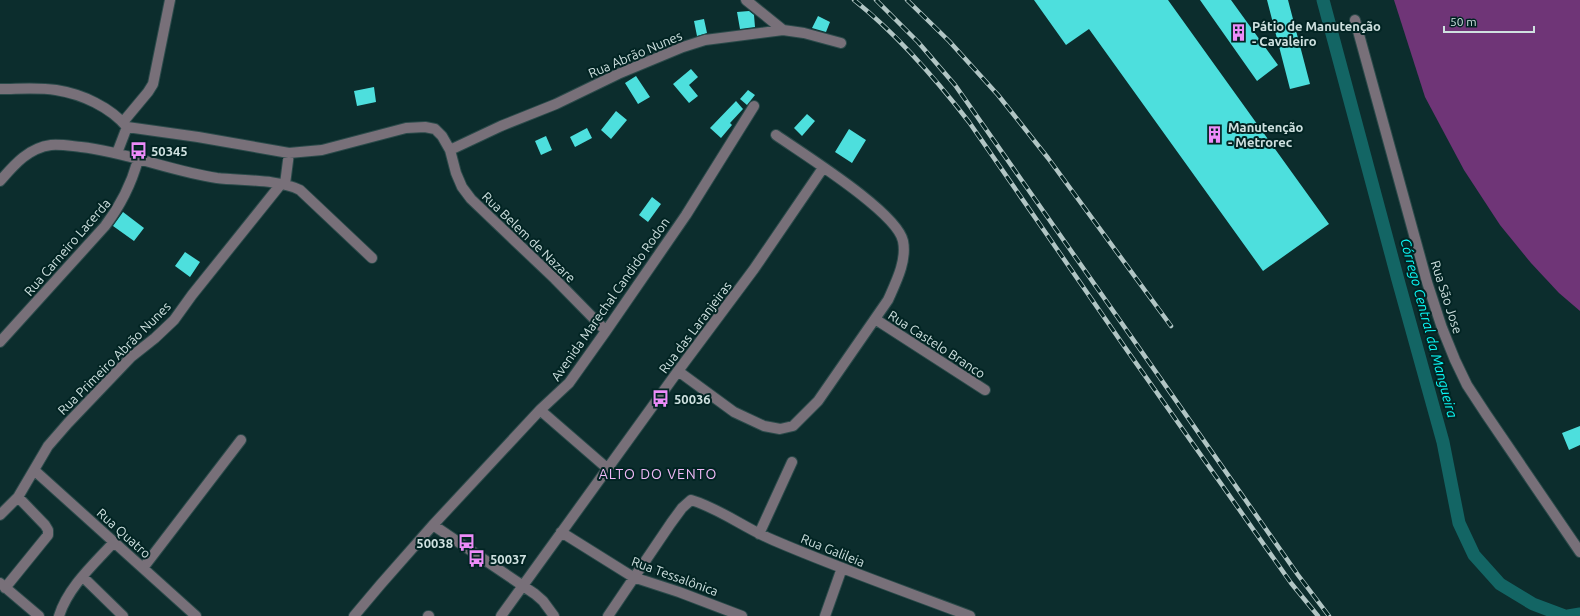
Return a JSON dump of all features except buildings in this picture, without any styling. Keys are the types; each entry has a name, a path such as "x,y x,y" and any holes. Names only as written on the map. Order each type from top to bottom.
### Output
{"street":[{"path":"117,153 125,125 153,84 170,0"},
{"path":"746,0 783,30"},
{"name":"Rua São Jose","path":"1356,20 1427,282 1442,328 1455,360 1467,385 1580,552"},
{"name":"Rua Abrão Nunes","path":"450,150 501,126 556,104 618,74 683,47 705,40 783,30 804,33 841,43"},
{"path":"0,89 56,90 77,95 103,106 125,125"},
{"name":"Avenida Marechal Candido Rodon","path":"354,616 433,525 540,410 569,383 686,215 754,106"},
{"name":"Rua Belem de Nazare","path":"125,125 289,153 322,150 406,128 425,127 435,129 442,136 450,150 456,173 462,187 471,199 546,270 606,331"},
{"name":"Rua Castelo Branco","path":"678,371 734,412 764,426 780,429 793,426 818,402 888,300 895,284 901,269 903,243 900,233 891,221 854,189 776,135"},
{"path":"0,181 24,156 36,149 51,145 96,149 117,153 138,160 209,176 283,184 300,190 372,258"},
{"path":"283,184 289,153"},
{"name":"Rua Carneiro Lacerda","path":"0,342 105,226 118,209 127,193 138,160"},
{"name":"Rua das Laranjeiras","path":"501,616 678,371 754,269 823,168"},
{"name":"Rua Primeiro Abrão Nunes","path":"0,515 18,497 48,446 131,357 155,338 174,320 192,294 283,184"},
{"name":"Rua Castelo Branco","path":"875,319 985,390"},
{"path":"540,410 608,469"},
{"path":"143,568 241,440"},
{"path":"759,534 792,462"},
{"name":"Rua Quatro","path":"34,470 196,616"},
{"path":"18,497 45,525 48,530 48,535 3,586 39,616"},
{"name":"Rua Galileia","path":"633,577 682,508 691,500 706,506 759,534 842,568 970,616"},
{"path":"433,525 522,586 543,602 554,616"},
{"name":"Rua Tessalônica","path":"561,532 633,577 742,616"},
{"path":"59,616 66,600 83,577 114,542"},
{"path":"824,616 842,568"},
{"path":"83,577 123,616"},
{"path":"608,616 633,577"}],"shaded area":[{"path":"1394,0 1580,0 1580,311 1559,293 1531,263 1500,225 1464,170 1425,97"}],"waterway":[{"name":"Córrego Central da Mangueira","path":"1323,0 1443,442 1459,523 1474,555 1500,584 1533,604 1565,616"},
{"name":"Córrego Central da Mangueira","path":"1568,616 1580,614"}],"railway":[{"path":"854,0 901,42 943,89 969,122 1291,583 1318,616"},
{"path":"876,0 918,42 955,85 1298,575 1329,616"},
{"path":"907,0 949,41 998,95 1048,158 1171,326"}],"place":[{"name":"Pátio de Manutenção - Cavaleiro","path":"1239,33"},
{"name":"Manutenção - Metrorec","path":"1215,134"},
{"name":"50345","path":"138,151"},
{"name":"50036","path":"661,399"},
{"name":"50038","path":"466,543"},
{"name":"50037","path":"477,559"}],"district":[{"name":"ALTO DO VENTO","path":"658,474"}]}
